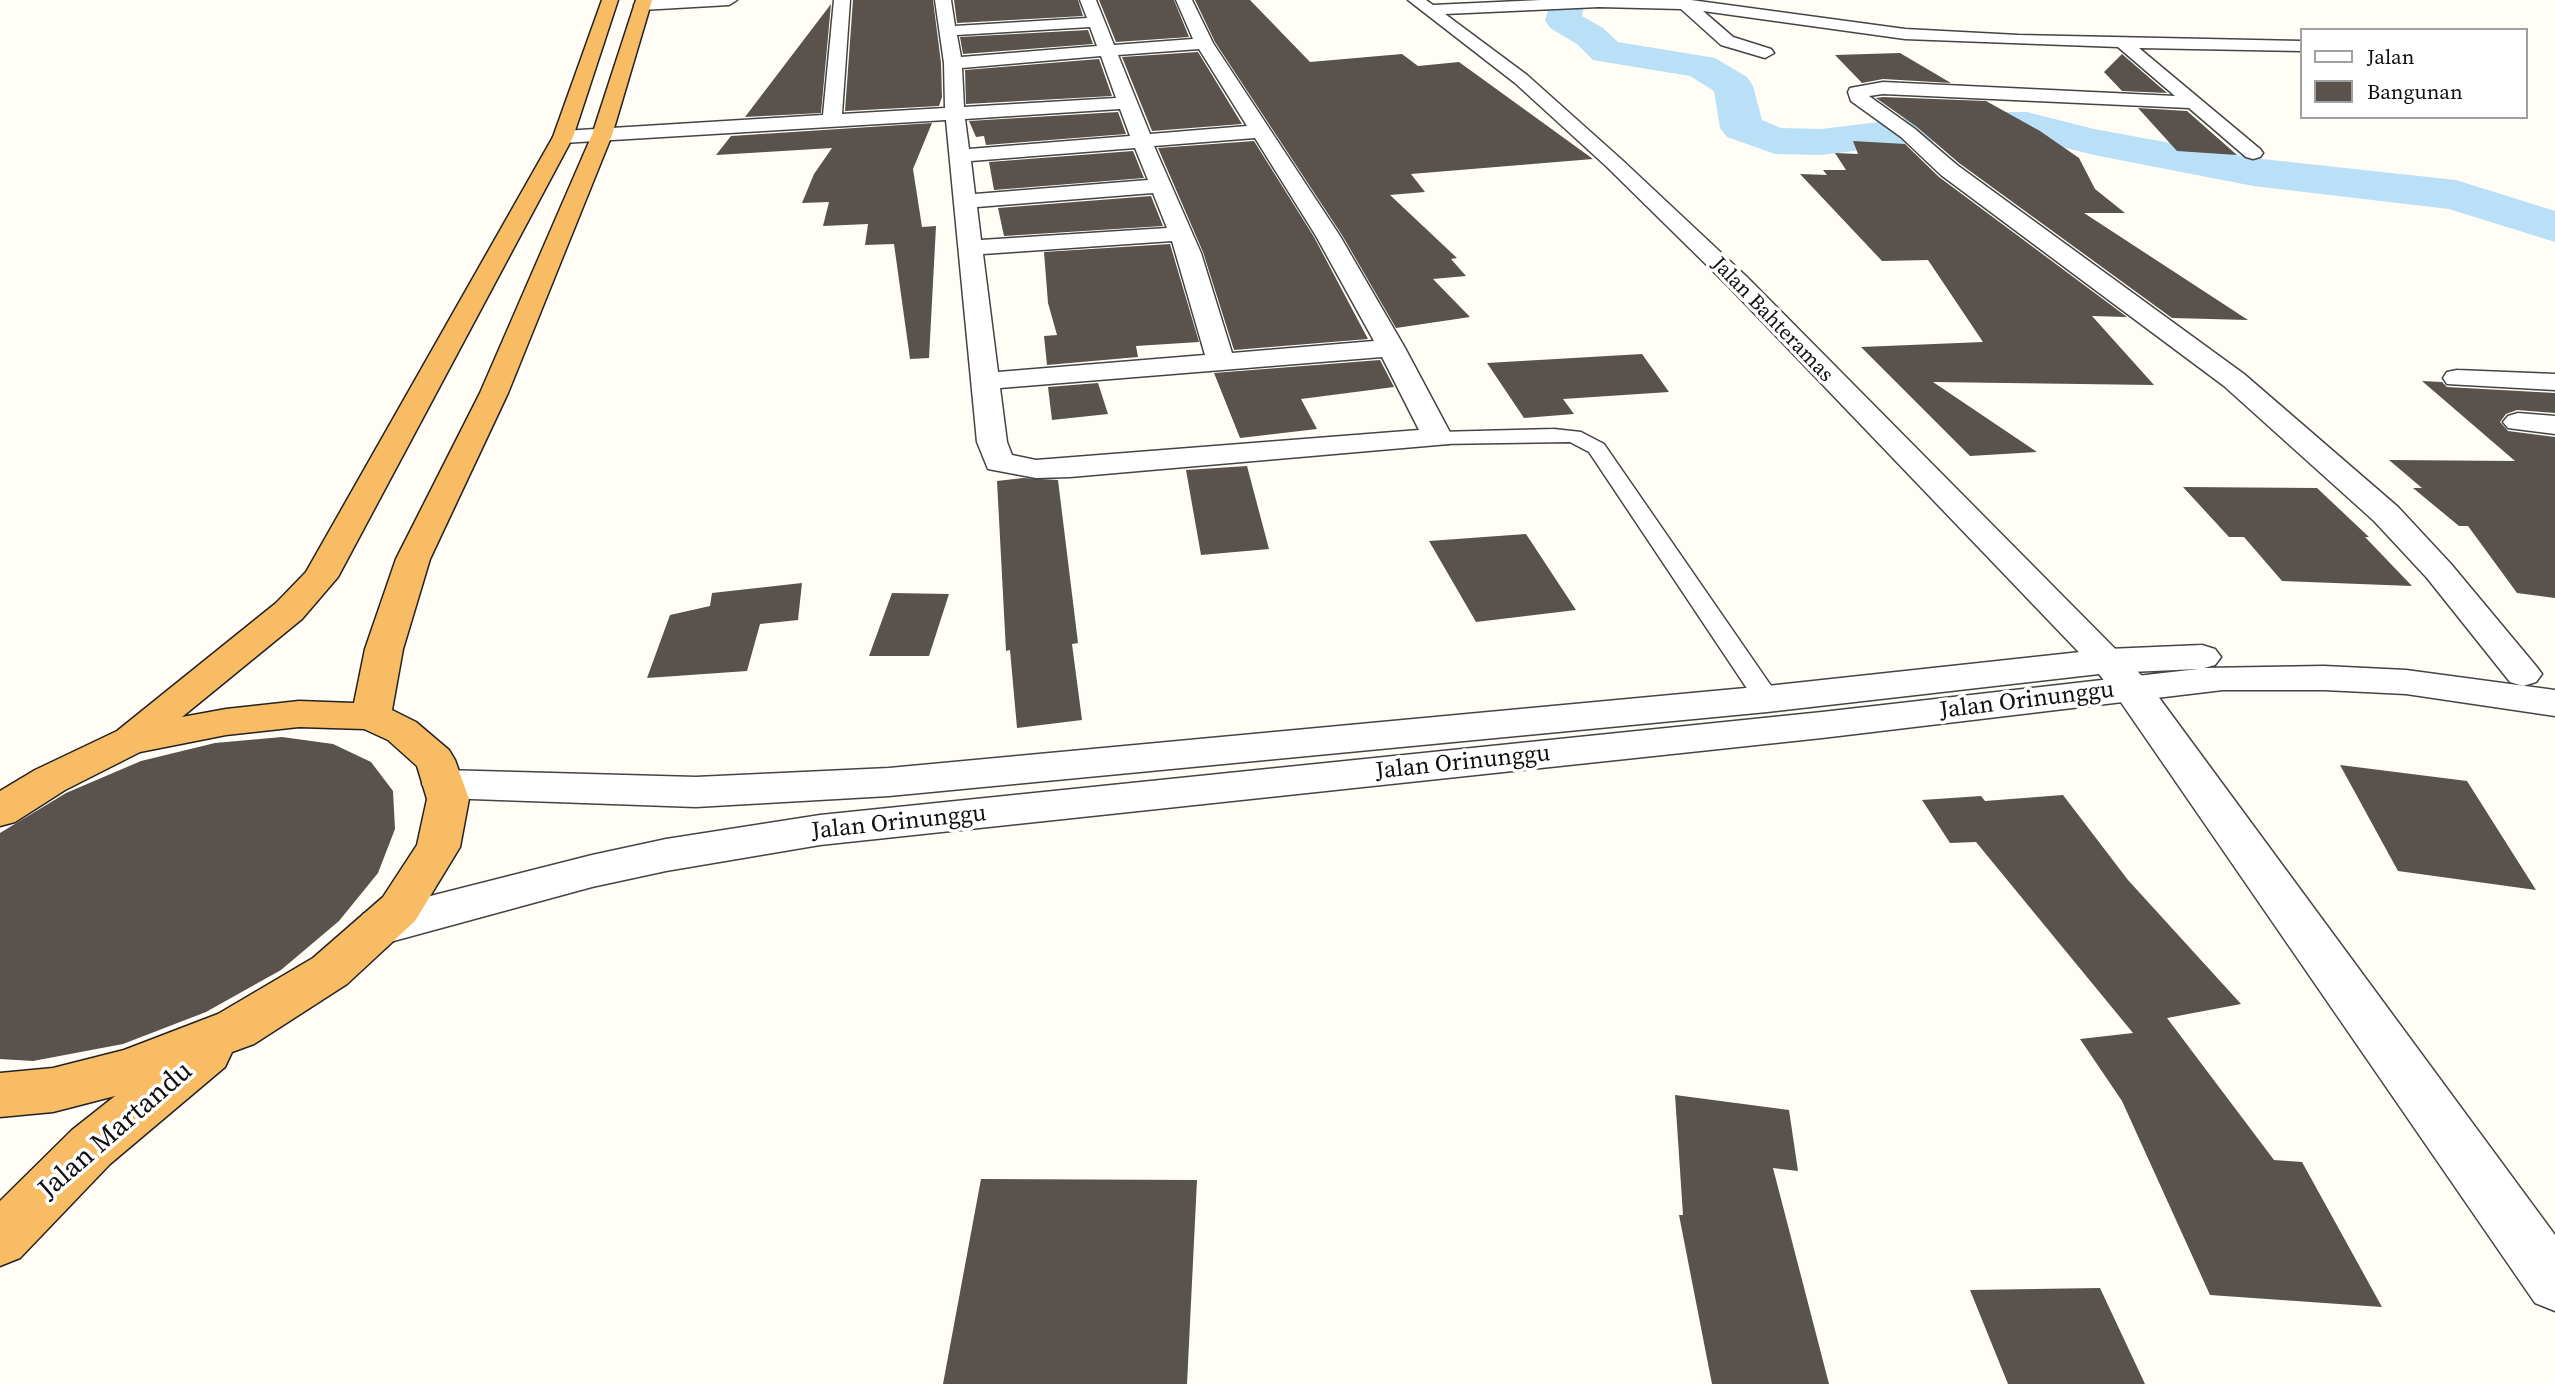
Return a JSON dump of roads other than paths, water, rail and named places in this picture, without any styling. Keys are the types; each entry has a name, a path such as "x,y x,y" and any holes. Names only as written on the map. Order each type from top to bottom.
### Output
{"highway":[{"path":"0,811 50,780 129,741 289,611 321,577 563,137 610,0"},
{"path":"372,716 384,649 413,559 494,393 602,135 643,3"},
{"path":"0,1095 53,1090 128,1071 236,1029 330,971 399,909 438,847 448,799 435,760 402,732 372,716 287,715 226,722 129,741"},
{"name":"Jalan Martandu","path":"0,1239 91,1147 236,1029"}],"street":[{"path":"643,3 729,0"},
{"path":"832,122 842,0"},
{"path":"943,0 953,63 955,115 992,442 999,462 1017,467 1070,468 1438,438 1328,236 1204,43 1184,0"},
{"path":"1088,0 1179,234 1189,253 1222,362"},
{"path":"1685,4 1727,41 1765,52"},
{"path":"1424,5 1685,4 1905,34 2300,46"},
{"name":"Jalan Bahteramas","path":"1424,5 1521,79 1719,264 2120,675 2555,1283"},
{"path":"948,31 1096,22"},
{"path":"2150,24 2171,44"},
{"path":"2122,42 2253,153"},
{"path":"953,63 1204,43"},
{"path":"2194,103 1883,88 1857,92 1858,97 1960,178 2234,380 2386,514 2539,676"},
{"path":"563,137 1128,103"},
{"path":"961,156 1262,131"},
{"path":"965,201 1160,186"},
{"path":"971,248 1179,234"},
{"path":"987,381 1391,348"},
{"path":"2457,378 2555,382"},
{"path":"2518,422 2555,425"},
{"name":"Jalan Orinunggu","path":"379,927 654,857 820,830 1808,727 2120,675 2288,654 2385,657 2539,676"},
{"name":"Jalan Orinunggu","path":"443,784 696,792 888,782 1767,699 2120,675 2406,682 2555,703"}],"lane":[{"path":"1438,438 1574,436 1597,448 1767,699"}],"waterway":[{"path":"1550,0 1567,6 1563,20 1590,36 1606,52 1701,66 1733,86 1742,128 1775,141 1821,142 1961,125 2027,125 2094,142 2253,172 2456,195 2555,227"}]}
